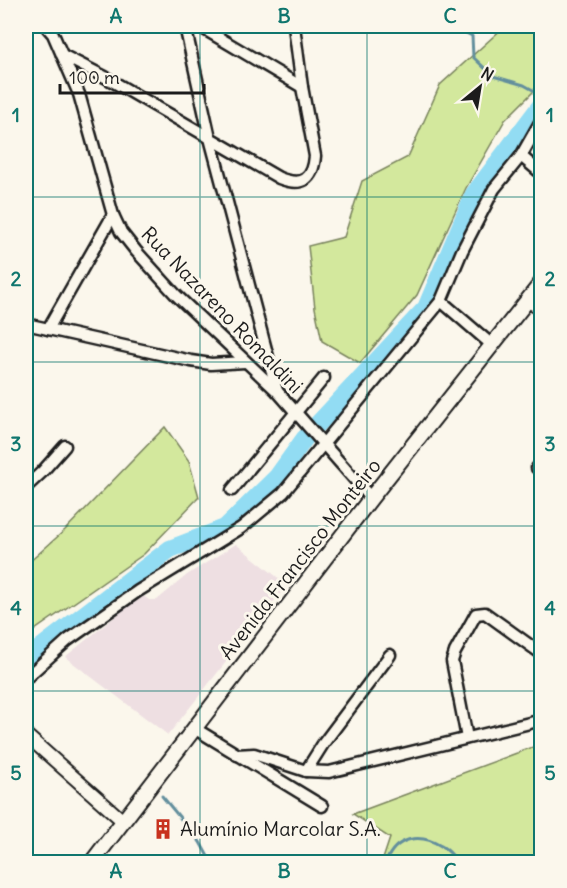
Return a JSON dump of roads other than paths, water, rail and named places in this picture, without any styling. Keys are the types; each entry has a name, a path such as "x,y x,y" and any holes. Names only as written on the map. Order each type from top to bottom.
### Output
{"main road":[{"name":"Avenida Francisco Monteiro","path":"92,862 371,498 542,282"}],"street":[{"name":"Rua Nazareno Romaldini","path":"46,26 53,34 79,94 113,215 121,232 176,296 244,362 278,391 371,498"},
{"path":"185,26 210,138 278,391"},
{"path":"199,26 302,87"},
{"path":"63,55 279,178 301,182 311,172 315,156 302,87 294,26"},
{"path":"26,678 68,640 129,597 241,528 283,492 441,301 462,251 494,189 521,156 542,119"},
{"path":"521,156 542,174"},
{"path":"48,329 113,215"},
{"path":"441,301 492,345"},
{"path":"526,301 542,310"},
{"path":"26,324 191,362 211,364 244,362"},
{"path":"232,490 324,378"},
{"path":"26,487 65,446"},
{"path":"467,738 452,661 476,614 485,613 542,654"},
{"path":"306,771 322,744 390,655"},
{"path":"237,755 254,754 306,771 329,772 542,720"},
{"path":"194,728 322,806"},
{"path":"26,735 123,821"}],"waterway":[{"path":"452,26 472,36 473,57 493,76 524,85 542,95"},
{"path":"316,426 426,308 474,194 542,104"},
{"path":"26,659 170,549 225,528 277,477 305,438"},
{"path":"162,796 200,842 211,862"},
{"path":"386,862 395,847 416,839 424,839 444,847 459,862"}],"place":[{"name":"Alumínio Marcolar S.A.","path":"163,829"}]}
